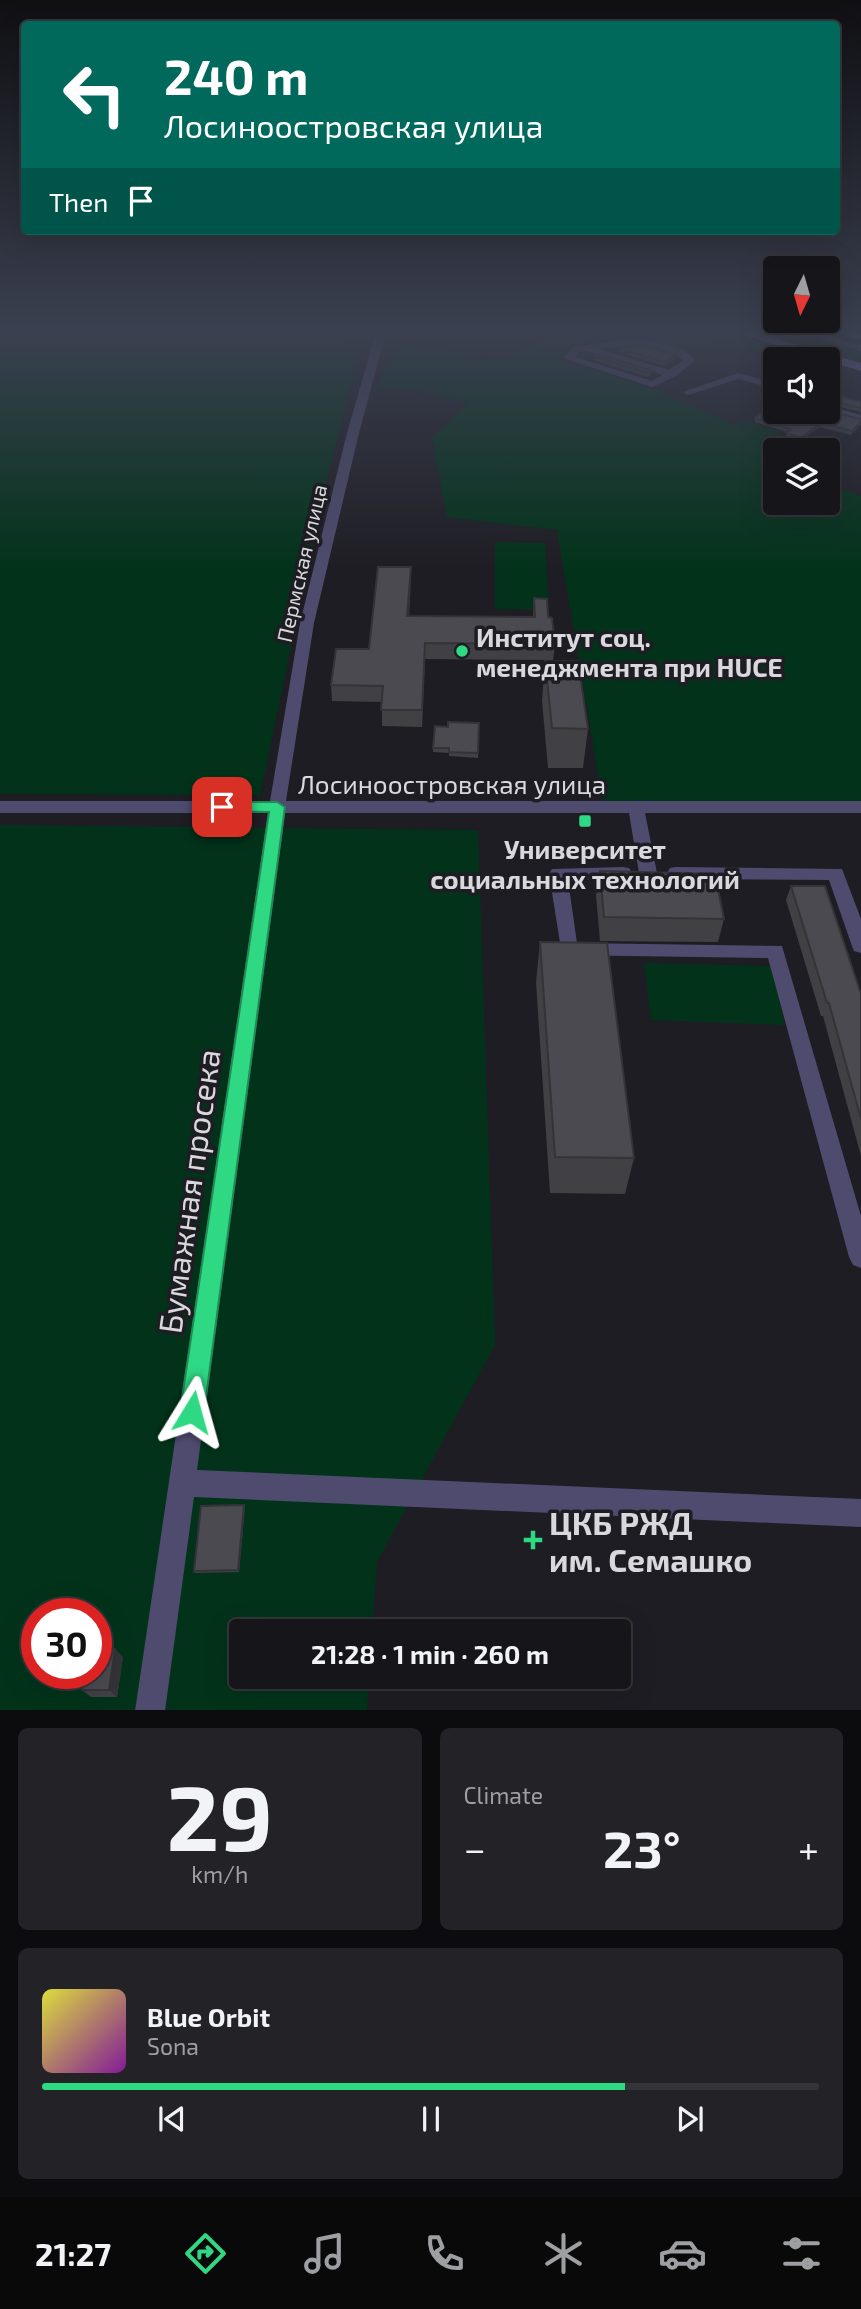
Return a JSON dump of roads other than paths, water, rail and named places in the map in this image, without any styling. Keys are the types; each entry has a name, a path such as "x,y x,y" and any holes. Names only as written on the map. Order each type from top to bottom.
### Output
{"street":[{"name":"Пермская улица","path":"277,807 307,623 359,412"},
{"path":"840,412 861,418"},
{"name":"Лосиноостровская улица","path":"0,807 860,809"},
{"name":"Бумажная просека","path":"150,1710 277,807"},
{"path":"636,807 648,873"},
{"path":"861,946 836,874 558,874 569,950 775,951 861,1257"},
{"path":"182,1483 861,1513"}],"place":[{"name":"Институт соц. менеджмента при HUCE","path":"462,651"},
{"name":"Университет социальных технологий","path":"585,821"},
{"name":"ЦКБ РЖД им. Семашко","path":"533,1540"}]}
